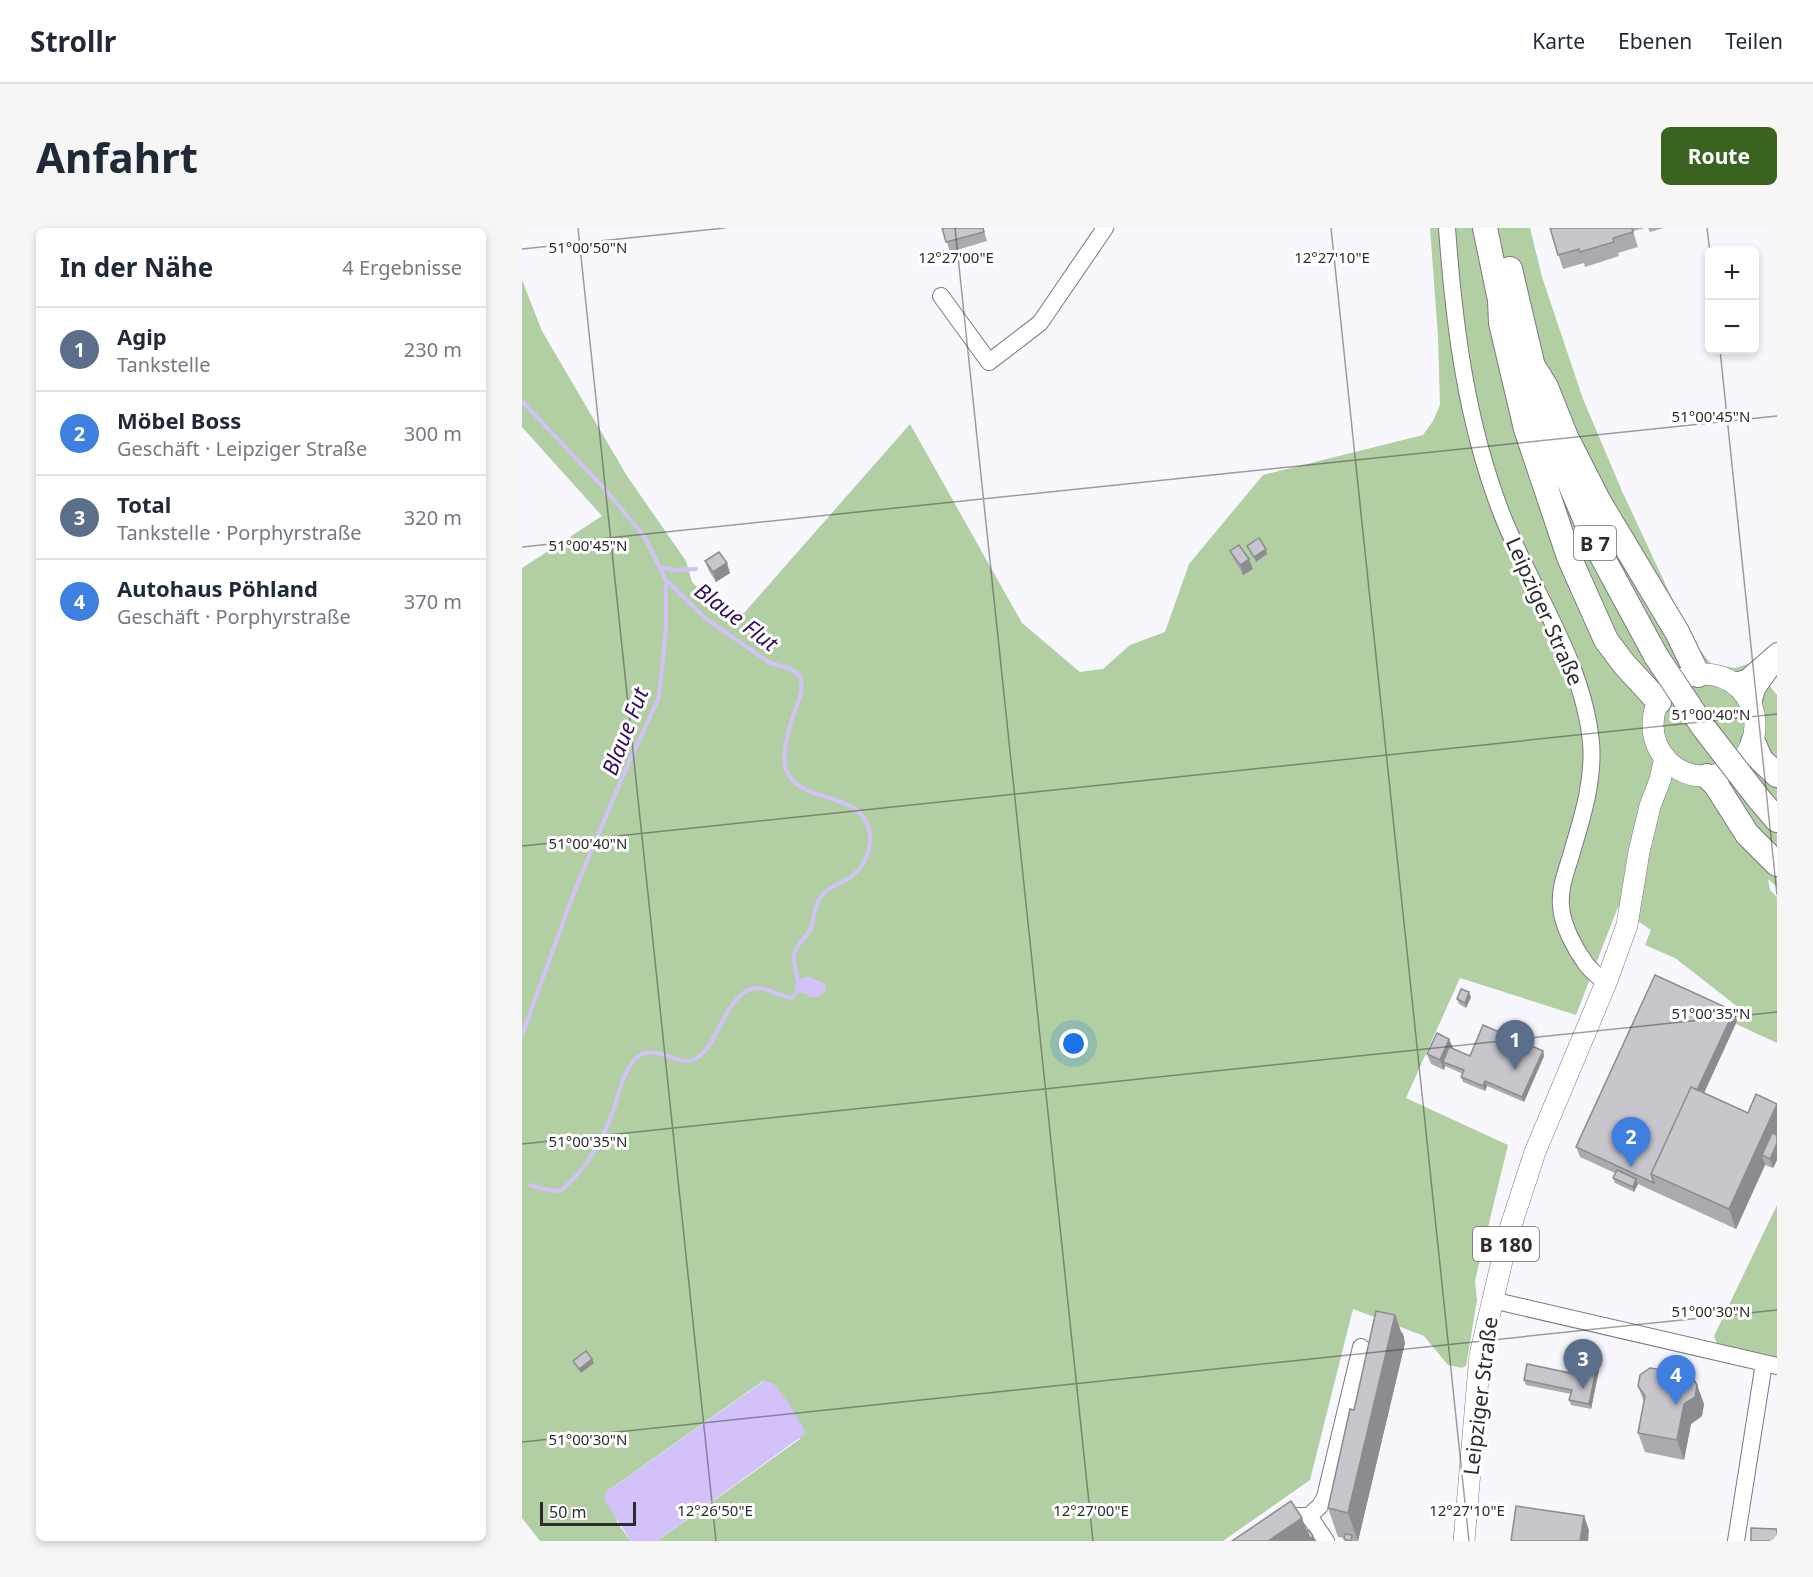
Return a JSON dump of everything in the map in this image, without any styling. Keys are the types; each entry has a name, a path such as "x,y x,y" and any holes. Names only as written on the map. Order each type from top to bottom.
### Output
{"highway":[{"name":"B 7","path":"1485,228 1500,300 1508,317 1535,407 1545,425 1597,547 1656,656 1704,728 1777,820"},
{"name":"B 7","path":"1502,228 1512,281 1535,369 1545,425"},
{"path":"1500,300 1501,323 1526,429 1569,557 1606,640 1624,664 1659,702"},
{"path":"1535,369 1546,387 1566,437 1598,501 1677,632 1698,675"},
{"path":"1753,742 1761,760 1777,775"},
{"path":"1698,775 1716,785 1747,834 1777,864"}],"main road":[{"path":"1698,775 1672,764 1665,758 1658,748 1653,724 1659,702 1665,693 1680,681 1698,675 1715,675 1731,682 1744,693 1752,707 1755,724 1753,742"},
{"name":"B 180","path":"1698,775 1730,769 1740,762 1753,742"},
{"name":"Leipziger Straße","path":"1464,1541 1477,1381 1492,1300 1508,1235 1531,1165 1627,925 1639,852 1665,758"},
{"name":"Leipziger Straße","path":"1645,829 1670,790 1698,775"}],"street":[{"path":"941,296 988,362 1040,323 1105,228"},
{"name":"Leipziger Straße","path":"1447,228 1455,325 1477,438 1501,512 1567,657 1581,691 1587,718 1591,765 1587,794 1561,892 1561,907 1564,921 1586,964 1606,982"},
{"path":"1731,682 1746,678 1777,651"},
{"path":"1752,707 1757,688 1777,661"},
{"path":"1492,1300 1770,1365 1736,1541"},
{"path":"1282,1524 1300,1515 1309,1516 1320,1506 1325,1497 1360,1347"},
{"path":"1309,1516 1326,1541"}],"green space":[{"path":"1430,228 1530,228 1542,277 1583,399 1622,491 1690,637 1711,664 1735,668 1751,663 1777,695 1777,887 1768,879 1770,890 1777,897 1777,1043 1736,1024 1743,1011 1675,958 1645,945 1651,930 1618,907 1576,1015 1460,978 1406,1098 1508,1145 1475,1281 1477,1300 1466,1366 1462,1368 1448,1365 1424,1336 1353,1309 1310,1480 1223,1541 657,1541 800,1439 763,1381 606,1492 618,1524 631,1541 540,1541 522,1518 522,568 602,516 522,427 522,280 542,331 627,476 686,561 692,582 711,601 744,613 910,424 1022,623 1080,672 1103,669 1130,645 1165,632 1189,564 1263,475 1423,435 1440,405 1438,336"},
{"path":"1777,1205 1777,1359 1717,1344 1714,1336"}],"shaded area":[{"path":"809,977 826,984 825,992 817,997 797,993 794,987 802,978"},
{"path":"764,1381 773,1383 788,1402 805,1434 657,1541 631,1541 606,1503 604,1497 606,1492"}],"building":[{"path":"942,228 983,228 984,232 946,242"},
{"path":"1550,228 1632,228 1633,232 1613,238 1614,242 1580,252 1579,249 1558,255"},
{"path":"1259,538 1266,549 1254,557 1247,546"},
{"path":"1239,545 1249,559 1240,565 1230,551"},
{"path":"719,552 727,563 713,572 705,561"},
{"path":"1655,975 1734,1011 1697,1090 1691,1087 1651,1174 1654,1183 1576,1147"},
{"path":"1461,989 1469,992 1465,1003 1457,999"},
{"path":"1483,1025 1543,1051 1522,1097 1485,1081 1483,1086 1461,1077 1464,1070 1443,1062 1449,1047 1470,1056"},
{"path":"1437,1033 1449,1039 1440,1060 1427,1054"},
{"path":"1691,1087 1748,1113 1756,1094 1777,1104 1729,1209 1651,1174"},
{"path":"1772,1133 1777,1135 1777,1143 1770,1159 1762,1155"},
{"path":"1617,1170 1636,1179 1633,1187 1613,1178"},
{"path":"1376,1311 1395,1315 1348,1513 1328,1508 1350,1409 1354,1410"},
{"path":"586,1351 592,1359 579,1369 573,1361"},
{"path":"1577,1361 1597,1365 1589,1404 1569,1400 1572,1390 1524,1380 1527,1364 1575,1374"},
{"path":"1650,1368 1662,1370 1670,1379 1679,1373 1691,1375 1697,1385 1695,1397 1684,1404 1677,1440 1638,1433 1645,1396 1638,1386 1640,1375"},
{"path":"1291,1501 1302,1518 1268,1541 1232,1541"},
{"path":"1516,1506 1584,1516 1580,1541 1511,1541"},
{"path":"1751,1528 1777,1529 1777,1541 1751,1541"},
{"path":"1309,1530 1313,1536 1310,1539 1307,1531"},
{"path":"1345,1534 1352,1535 1351,1541 1344,1539"}],"waterway":[{"name":"Blaue Fut","path":"522,401 603,487 644,536 666,580 666,628 659,697 576,887 522,1035"},
{"path":"660,567 675,570 696,569"},
{"name":"Blaue Flut","path":"530,1185 560,1191 577,1175 592,1155 604,1133 626,1072 641,1054 649,1052 680,1060 695,1059 710,1044 730,1008 746,991 762,988 792,998 799,990 794,955 811,928 818,902 823,894 858,870 870,846 870,832 862,815 852,807 803,788 793,780 786,769 785,750 801,691 800,676 791,669 770,663 705,618 666,580"}],"place":[{"name":"Agip","path":"1515,1070"},
{"name":"Möbel Boss","path":"1631,1167"},
{"name":"Total","path":"1583,1389"},
{"name":"Autohaus Pöhland","path":"1676,1405"}]}
